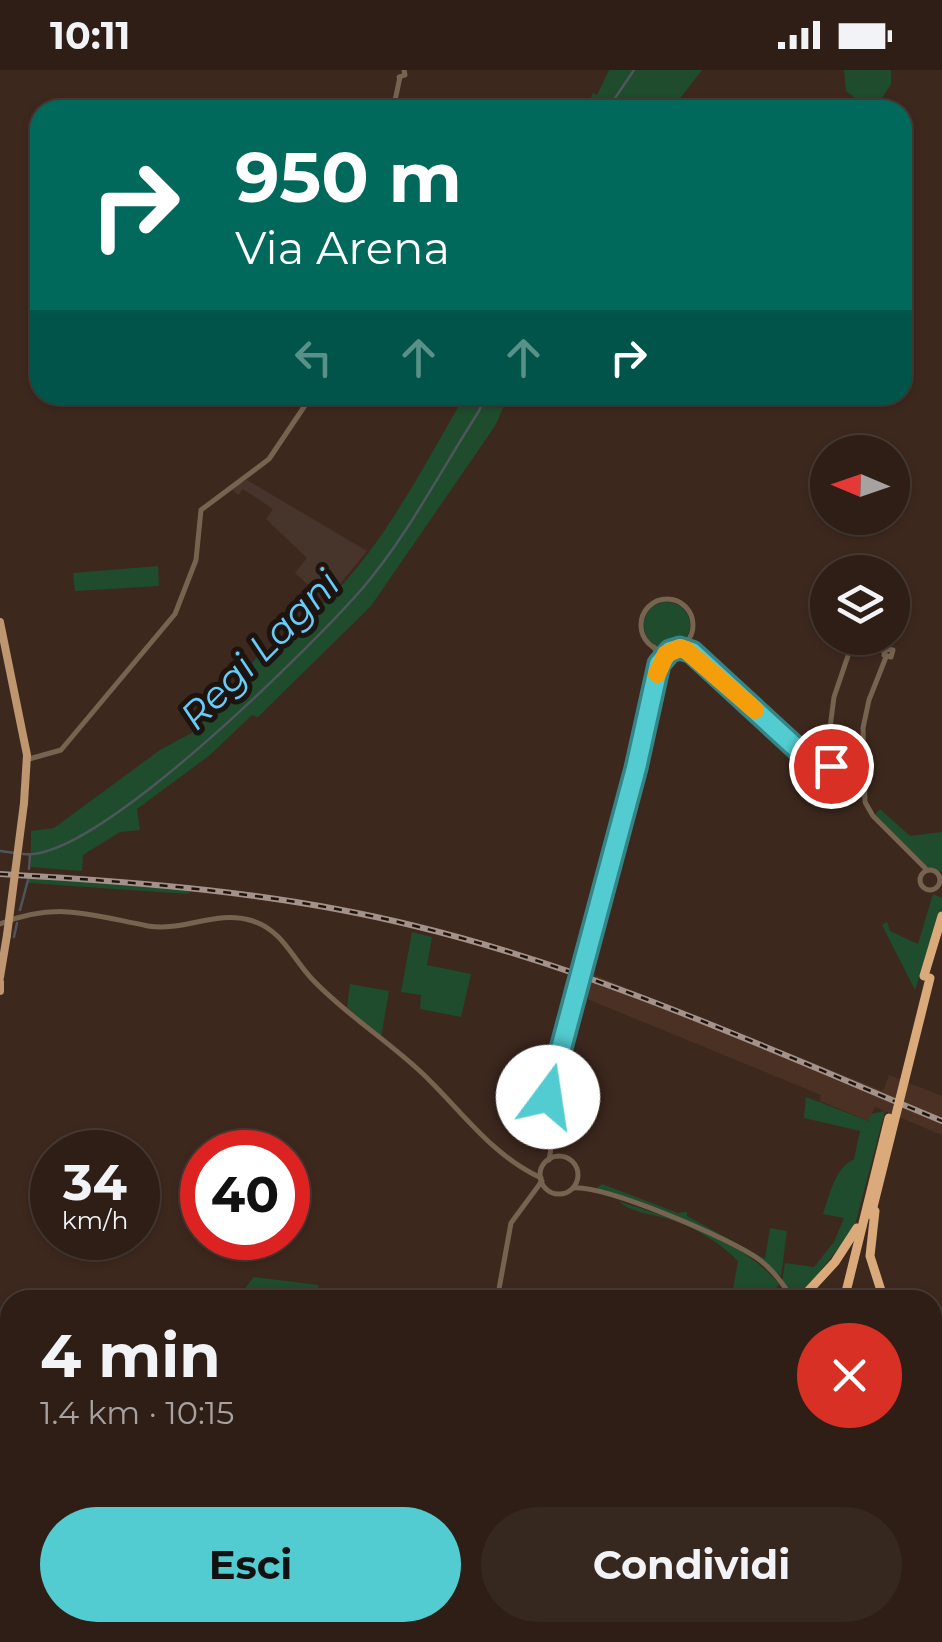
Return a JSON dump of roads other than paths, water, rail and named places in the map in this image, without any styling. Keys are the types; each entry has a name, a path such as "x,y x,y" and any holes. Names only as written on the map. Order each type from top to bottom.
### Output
{"highway":[{"path":"849,1290 942,916"},
{"path":"806,1290 844,1250 868,1211 886,1156 927,977 942,932"},
{"path":"868,1211 870,1256 881,1290"}],"main road":[{"path":"0,622 30,755 0,990"}],"street":[{"path":"394,100 401,72"},
{"path":"30,755 61,750 175,614 196,560 201,510 268,459 305,405"},
{"path":"500,1290 511,1223 536,1192 548,1160 552,1142 548,1097 645,732 659,664 654,647 643,633 642,620 648,607 664,599 679,602 690,612 693,626 688,640 670,651 654,647"},
{"path":"688,640 692,652"},
{"path":"680,648 692,652 806,755 823,763 834,697 849,655"},
{"path":"659,664 670,651"},
{"path":"885,655 868,700 862,737 865,802 924,872 940,878"},
{"path":"924,872 921,886 942,894 940,878"},
{"path":"932,891 940,878"},
{"path":"0,924 24,914 54,910 102,914 162,927 221,916 263,925 282,939 314,982 422,1074 494,1148 542,1180 548,1190"},
{"path":"552,1142 592,1190"},
{"path":"548,1160 563,1157"},
{"path":"528,1172 542,1169"},
{"path":"573,1188 578,1176"},
{"path":"536,1192 592,1190 659,1213 748,1252 788,1290"}],"waterway":[{"name":"Regi Lagni","path":"614,100 634,70"},
{"name":"Regi Lagni","path":"23,854 56,848 99,825 148,790 297,657 361,590 394,548 482,405"},
{"name":"Regi Lagni","path":"0,851 15,853"},
{"path":"29,869 30,855"},
{"path":"20,910 28,880"},
{"path":"14,937 17,923"}],"railway":[{"path":"0,874 260,897 415,926 616,988 942,1121"}]}
